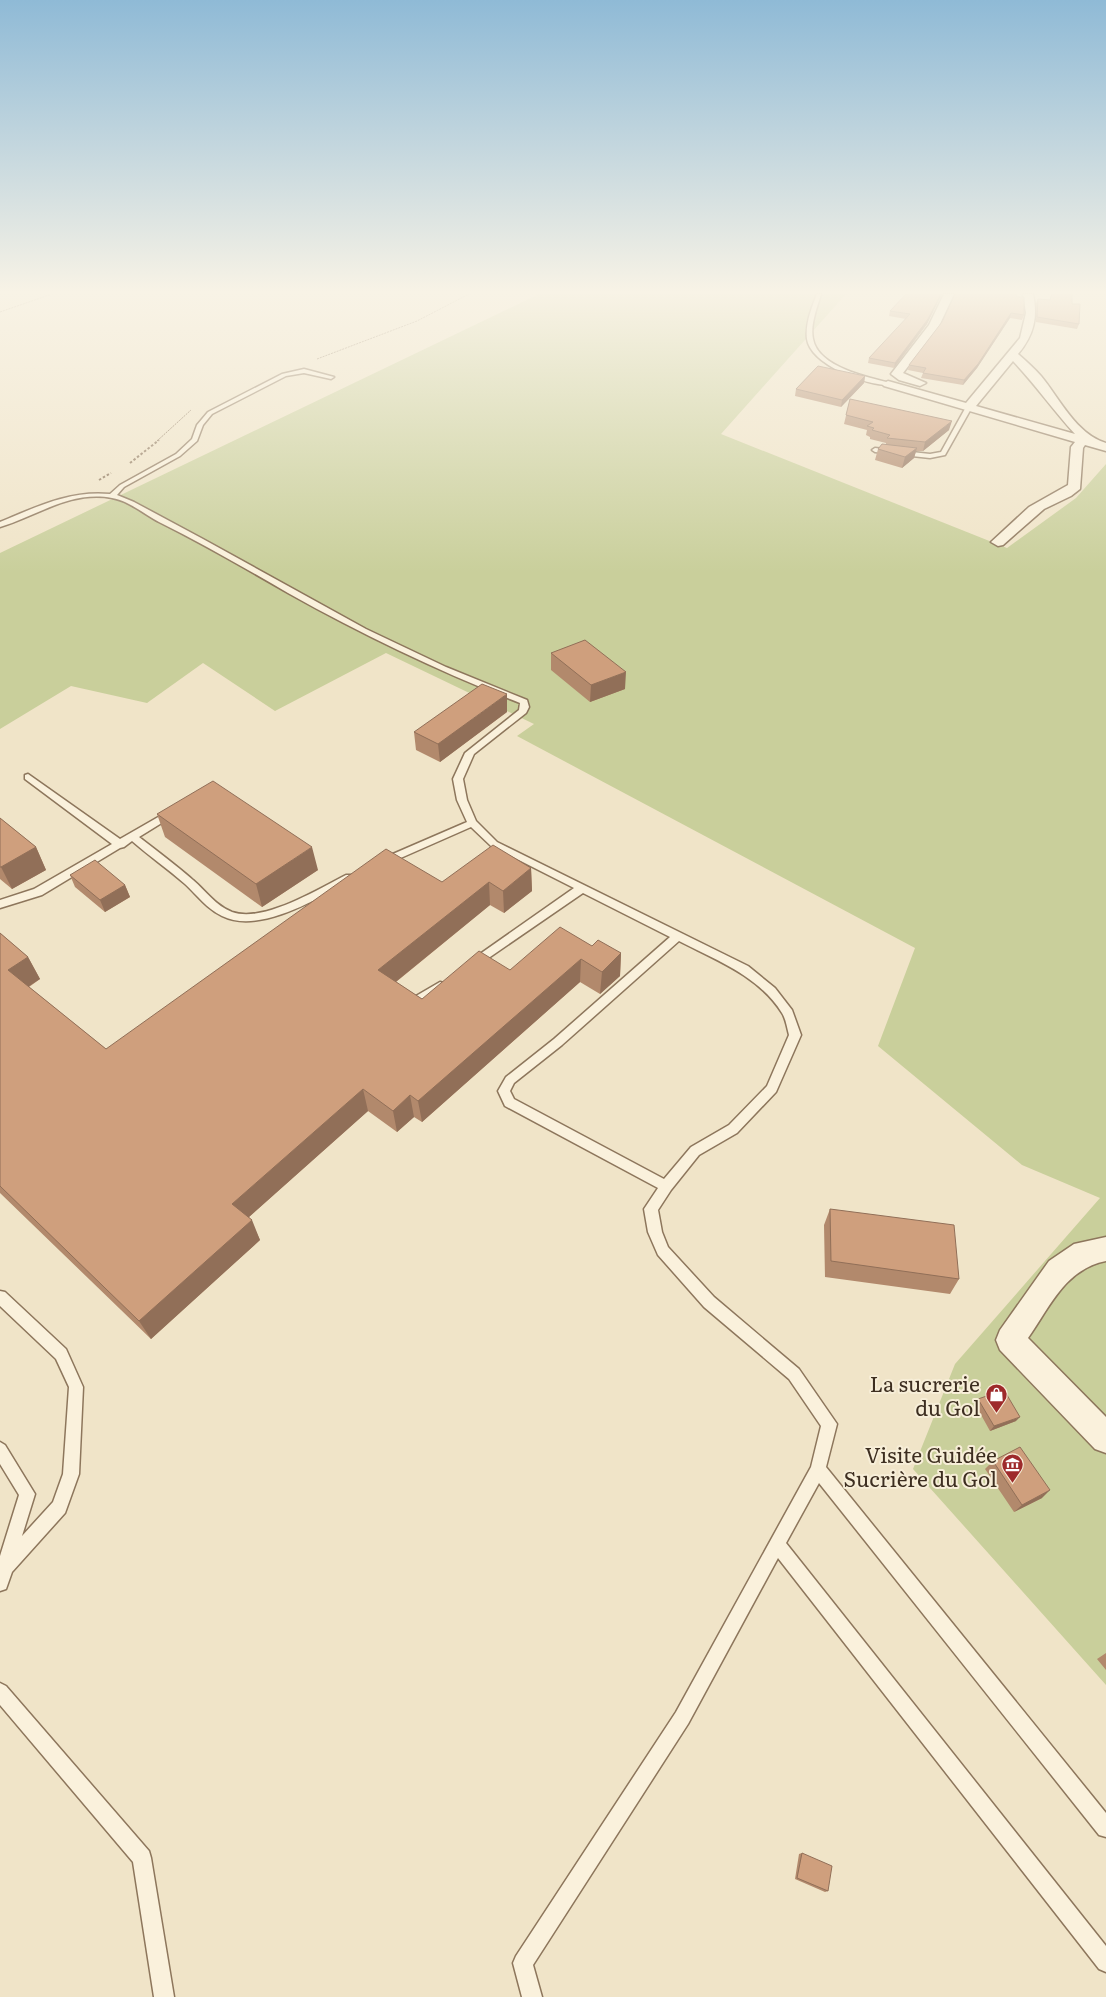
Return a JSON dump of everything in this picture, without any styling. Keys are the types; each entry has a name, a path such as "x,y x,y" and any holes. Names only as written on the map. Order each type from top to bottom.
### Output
{"street":[{"path":"903,387 973,402"},
{"path":"929,387 1106,447"},
{"path":"973,402 985,387"},
{"path":"1043,387 1055,405 1086,441"},
{"path":"998,542 1015,529 1033,510 1051,499 1068,493 1075,486 1077,448 1086,441"},
{"path":"1106,1249 1084,1253 1059,1270 1010,1340 1106,1438"}],"lane":[{"path":"112,496 122,486 178,455 195,440 200,425 210,413 260,387"},
{"path":"875,450 930,456 943,454 973,402"},
{"path":"0,526 61,499 112,496 210,545 313,604 378,637 456,676 524,702 526,707 523,712 470,753 458,779 462,800 472,823 494,844 744,968 771,991 788,1013 795,1035 772,1089 732,1129 695,1151 666,1186 651,1209 655,1232 662,1251 709,1302 794,1374 829,1424 818,1469 682,1718 523,1963 532,1997"},
{"path":"28,777 121,845"},
{"path":"0,904 38,892 121,845 170,814"},
{"path":"376,865 472,823"},
{"path":"134,837 191,883 216,907 232,916 262,916 295,904 359,873"},
{"path":"420,999 510,941 582,888"},
{"path":"666,1186 509,1102 504,1091 510,1080 558,1042 678,936"},
{"path":"0,1297 61,1354 76,1387 71,1474 59,1508 2,1573"},
{"path":"0,1450 27,1494 2,1573"},
{"path":"818,1469 1106,1828"},
{"path":"777,1544 1106,1962"},
{"path":"0,1692 142,1858 164,1997"}],"green space":[{"path":"345,387 763,387 721,434 1007,548 1076,498 1106,464 1106,1685 913,1469 955,1364 1100,1198 1022,1165 878,1046 915,948 517,736 534,724 386,653 275,711 203,663 147,703 71,686 0,729 0,553"}],"building":[{"path":"798,387 854,387 842,400 796,389"},
{"path":"850,399 952,421 925,442 887,438 890,435 872,430 874,428 867,426 873,422 846,415"},
{"path":"882,444 917,448 905,457 878,449"},
{"path":"585,640 626,672 591,685 551,653"},
{"path":"482,684 507,694 438,744 414,732"},
{"path":"213,781 312,847 256,884 157,814"},
{"path":"0,818 36,847 1,867 0,867"},
{"path":"493,845 531,868 503,891 489,882 378,970 422,999 479,951 510,970 560,927 592,946 598,940 621,953 602,972 581,959 418,1101 410,1095 393,1111 363,1089 232,1204 252,1220 139,1321 0,1186 0,933 28,957 8,970 106,1049 386,849 442,882"},
{"path":"95,860 125,885 100,900 70,875"},
{"path":"830,1209 954,1225 959,1279 831,1261"},
{"path":"1004,1390 1020,1417 994,1426 978,1399"},
{"path":"1020,1447 1050,1490 1022,1505 993,1461"},
{"path":"802,1853 832,1866 828,1891 797,1878"}],"place":[{"name":"La sucrerie du Gol","path":"996,1413"},
{"name":"Visite Guidée Sucrière du Gol","path":"1013,1484"}]}
